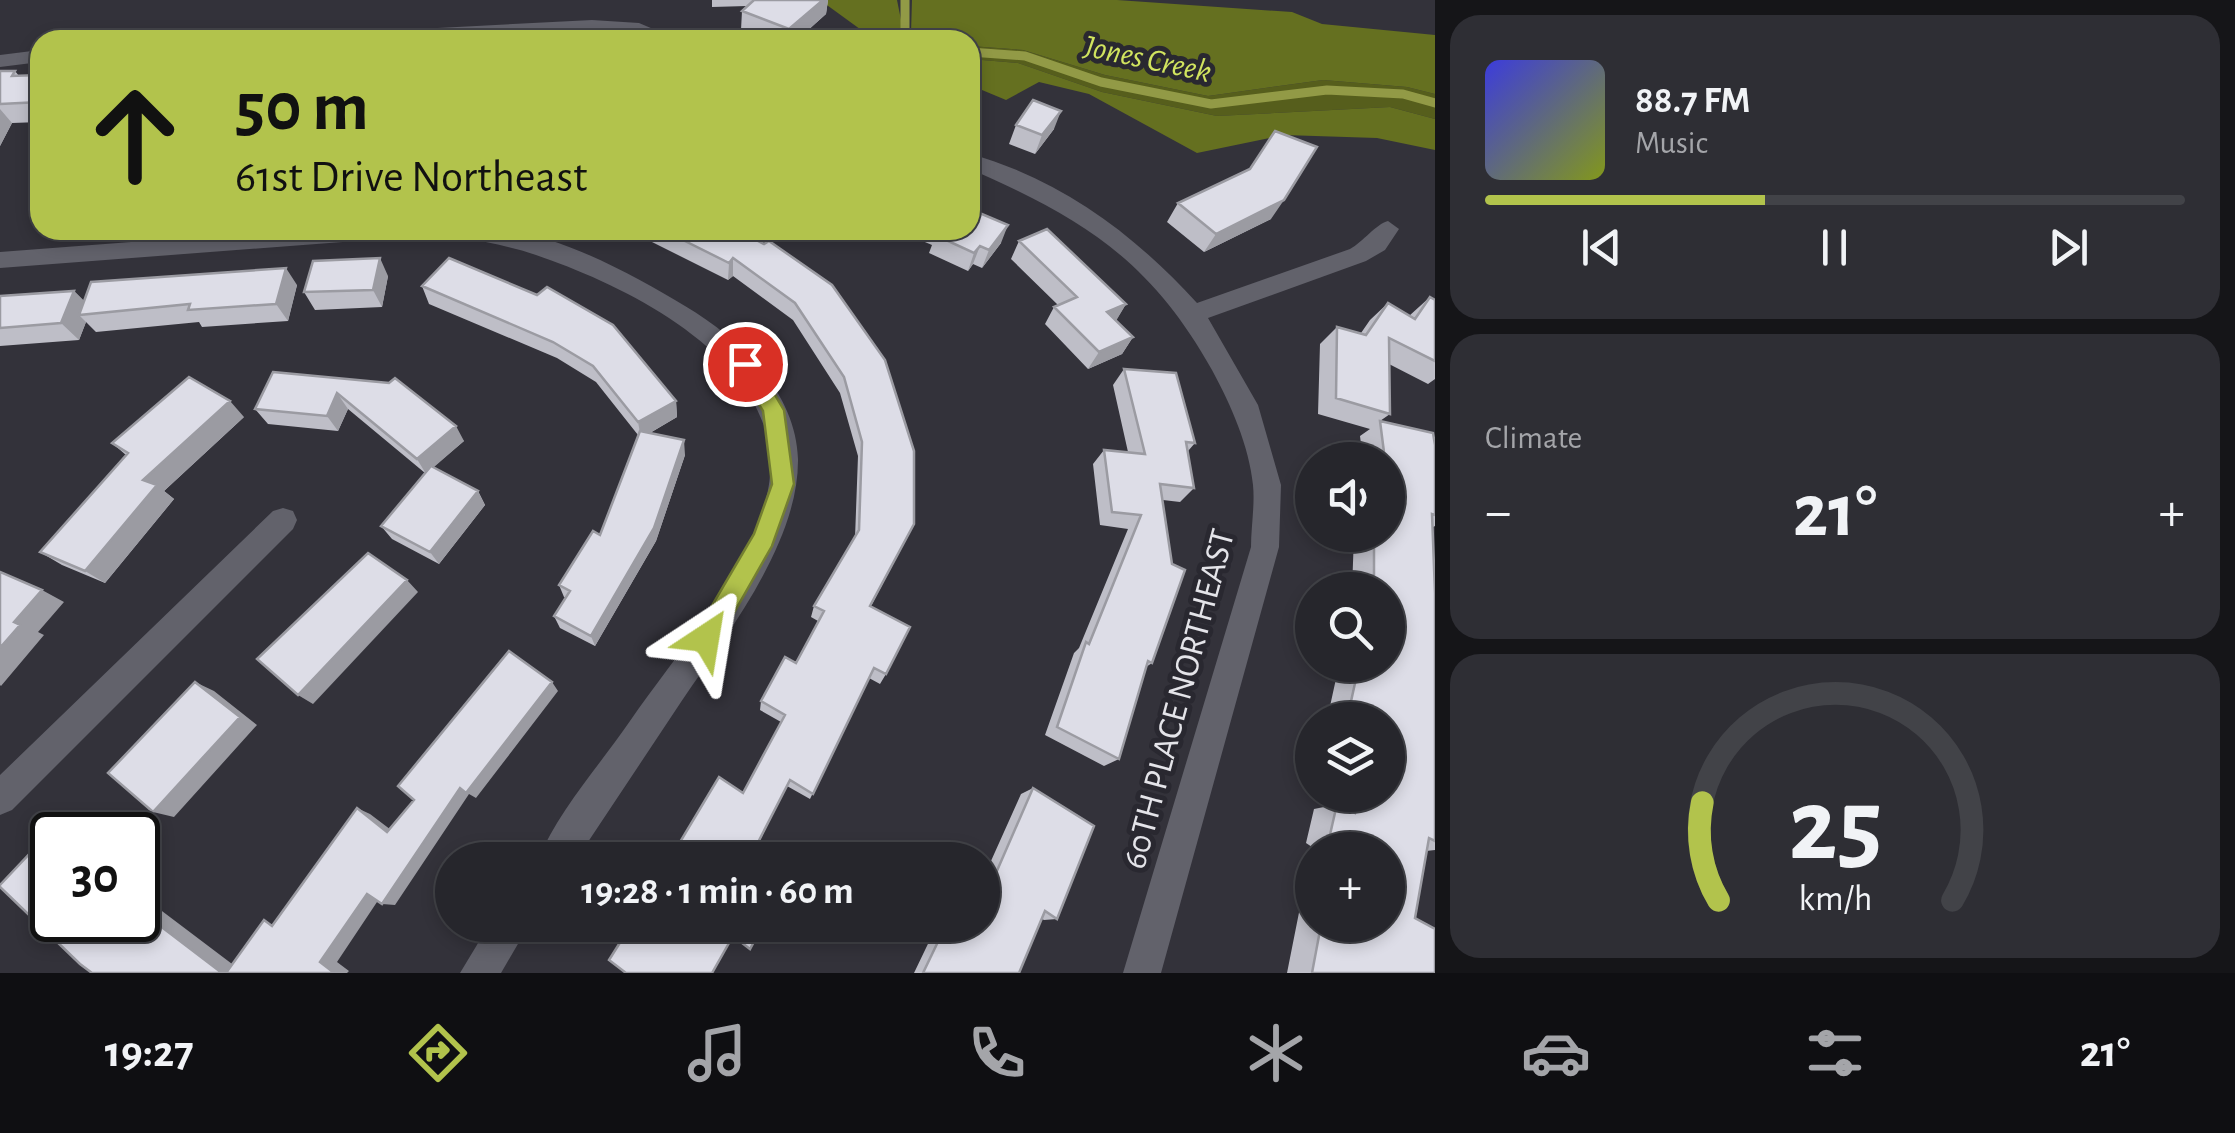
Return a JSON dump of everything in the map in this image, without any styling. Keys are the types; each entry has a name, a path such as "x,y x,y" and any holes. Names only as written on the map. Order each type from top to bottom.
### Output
{"street":[{"path":"502,30 641,21 655,30"},
{"path":"0,61 30,57"},
{"name":"60TH PLACE NORTHEAST","path":"980,165 1077,213 1137,254 1193,314 1245,405 1268,484 1265,548 1142,973"},
{"path":"1193,314 1358,255 1378,244 1388,228"},
{"path":"0,260 263,240"},
{"path":"519,240 586,263 704,328 745,364 774,410 783,484 764,538 727,606 567,842"},
{"path":"0,798 283,520"},
{"path":"479,973 500,942"}],"green space":[{"path":"820,0 897,0 903,30 861,30"},
{"path":"912,0 1117,0 1292,12 1322,24 1435,35 1435,94 1407,87 1323,80 1208,96 1105,75 1023,50 980,47 980,30 911,30"},
{"path":"980,47 1023,50 1105,75 1208,96 1323,80 1407,87 1435,94 1435,119 1390,107 1217,116 1102,92 1018,63 980,60"},
{"path":"980,60 1018,63 1102,92 1217,116 1390,107 1435,119 1435,150 1377,138 1284,135 1197,153 1089,94 1039,82 1006,100 980,89"}],"building":[{"path":"754,0 823,0 789,29 742,11"},
{"path":"0,71 15,71 12,76 30,75 30,102 0,104"},
{"path":"1033,100 1061,111 1042,135 1016,125"},
{"path":"1275,131 1317,147 1284,200 1216,234 1178,203 1250,169"},
{"path":"980,213 1008,225 989,250 980,246 974,253 946,240 980,240"},
{"path":"1047,229 1126,304 1107,312 1133,337 1099,352 1054,307 1077,297 1019,241"},
{"path":"683,240 756,240 764,244 769,241 832,285 885,360 914,451 914,524 870,606 910,627 886,674 874,668 813,794 790,780 758,842 680,842 719,777 743,793 785,715 761,701 785,657 796,663 824,611 814,606 859,530 862,442 844,377 795,303 733,258 729,263"},
{"path":"380,258 373,290 304,292 313,261"},
{"path":"449,258 537,295 547,287 613,325 676,401 638,422 593,366 553,342 422,286"},
{"path":"286,268 276,304 188,310 190,304 79,315 91,282"},
{"path":"74,291 61,323 0,328 0,296"},
{"path":"1430,297 1435,300 1435,361 1389,338 1390,414 1336,398 1337,327 1366,335 1388,303 1415,319"},
{"path":"1124,369 1176,373 1195,443 1186,442 1194,488 1160,484 1172,564 1185,570 1152,663 1148,661 1119,759 1057,727 1086,642 1089,644 1141,515 1112,512 1104,450 1145,454"},
{"path":"273,372 389,383 395,378 456,426 417,459 337,393 327,416 255,409"},
{"path":"189,377 230,401 143,480 157,485 85,571 40,552 128,453 112,443"},
{"path":"1380,421 1433,433 1435,445 1435,841 1429,838 1415,918 1435,929 1435,973 1312,973 1318,942 1405,942 1405,832 1331,832 1335,812 1405,812 1405,702 1351,702 1355,682 1405,682 1405,572 1374,572 1374,552 1405,552 1405,442 1383,442"},
{"path":"640,431 684,440 654,528 591,636 554,616 570,591 559,585 593,531 600,535"},
{"path":"431,466 478,491 430,552 381,526"},
{"path":"368,553 407,580 298,695 257,659"},
{"path":"0,572 42,590 14,622 20,625 0,648"},
{"path":"509,651 552,682 466,793 460,788 382,904 367,894 320,962 333,972 226,973 264,920 272,926 357,808 387,832 414,800 398,786"},
{"path":"195,682 240,717 153,812 108,773"},
{"path":"1033,788 1094,826 1057,919 1045,911 1019,973 923,973 938,942 1000,942 1000,864"},
{"path":"30,853 30,916 0,885"},
{"path":"160,926 222,973 92,973 57,942 160,942"},
{"path":"620,942 730,942 712,973 626,973 609,960"}],"waterway":[{"name":"Jones Creek","path":"905,0 905,30"},
{"name":"Jones Creek","path":"980,53 1025,56 1101,82 1211,104 1327,90 1403,94 1435,103"}],"route":[{"path":"706,638 764,538 783,484 782,449 774,410 745,364"}]}
